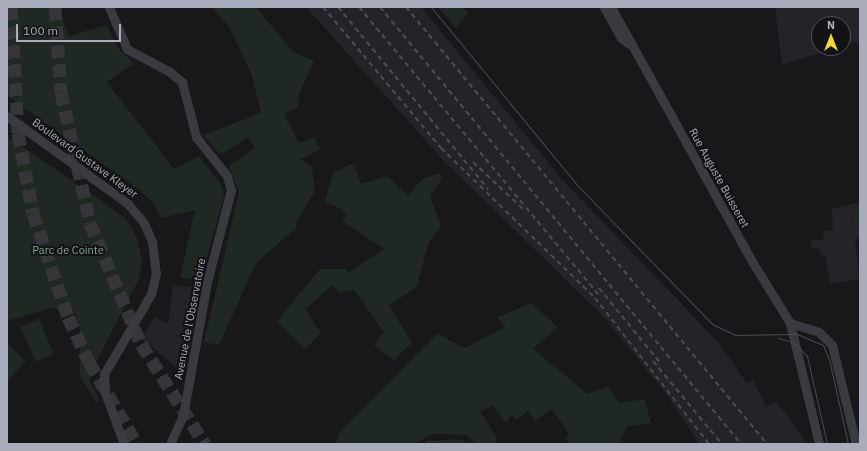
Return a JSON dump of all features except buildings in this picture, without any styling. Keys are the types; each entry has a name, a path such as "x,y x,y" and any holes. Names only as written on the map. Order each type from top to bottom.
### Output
{"street":[{"name":"Avenue de l'Observatoire","path":"109,7 127,49 170,72 182,82 196,136 227,176 231,190 202,306 183,415 170,444"},
{"path":"604,7 621,38 629,44"},
{"path":"611,7 629,44"},
{"name":"Rue Auguste Buisseret","path":"629,44 790,323 819,444"},
{"name":"Boulevard Gustave Kleyer","path":"7,116 128,204 144,223 152,242 156,274 151,294 104,374 105,393 124,444"},
{"path":"790,323 819,332 832,345 856,443"}],"shaded area":[{"path":"306,7 421,7 561,178 718,342 747,383 753,380 766,406 776,401 806,441 803,444 699,444 670,399 605,318 443,160"},
{"path":"775,7 860,7 860,41 851,44 851,16 811,16 811,56 782,65"},
{"path":"860,202 860,237 855,240 859,279 830,284 825,255 820,255 819,248 811,249 810,241 824,239 823,232 833,230 832,209"},
{"path":"173,285 200,288 187,369 176,367 141,338 155,317 168,324"}],"green space":[{"path":"7,7 58,7 69,36 107,25 117,47 134,64 107,82 174,169 199,156 222,186 224,197 200,281 180,277 195,210 161,218 152,201 137,188 7,96"},
{"path":"212,7 256,7 293,52 314,61 300,92 298,107 284,114 299,143 315,137 320,150 300,159 312,167 315,191 296,222 296,228 256,263 219,345 204,342 239,192 229,166 255,148 248,137 221,155 203,135 261,113 251,73 229,27"},
{"path":"438,7 462,7 468,13 456,28"},
{"name":"Parc de Cointe","path":"7,136 112,208 128,221 138,240 142,260 139,279 92,370 90,381 100,402 96,402 80,376 80,330 75,313 51,308 7,321"},
{"path":"350,164 355,166 361,184 387,176 408,196 422,179 440,173 442,179 430,196 441,226 429,242 416,288 389,305 412,343 394,360 374,345 384,332 354,290 339,293 333,285 305,309 321,333 305,349 277,321 320,269 345,269 348,273 384,249 342,221 346,215 341,209 325,202 333,173"},
{"path":"860,205 860,225 854,226 851,210"},
{"path":"531,303 558,327 533,349 588,394 608,387 620,403 645,399 651,423 627,426 619,444 569,444 566,439 569,434 552,409 535,421 528,411 517,419 511,415 507,424 493,406 480,412 497,437 495,444 476,444 466,435 433,434 414,444 336,444 339,433 438,334 465,348 505,327 497,317"},
{"path":"39,319 54,354 35,362 21,327"},
{"path":"7,343 26,361 7,381"},
{"path":"459,439 471,444 423,444 428,441"}],"tunnel":[{"path":"11,7 18,133 33,213 68,317 89,362 137,444"},
{"path":"55,7 61,92 90,223 141,344 205,444"}],"tram line":[{"path":"431,7 579,187 712,324 736,335 797,334 823,345 829,359 848,444"},
{"path":"778,338 793,342 807,356 827,444"}],"railway":[{"path":"323,7 441,148 595,298 709,444"},
{"path":"338,7 488,189"},
{"path":"359,7 600,296"},
{"path":"380,7 741,444"},
{"path":"406,7 767,444"},
{"path":"473,162 524,210"},
{"path":"599,288 661,364"},
{"path":"653,361 722,444"}]}
